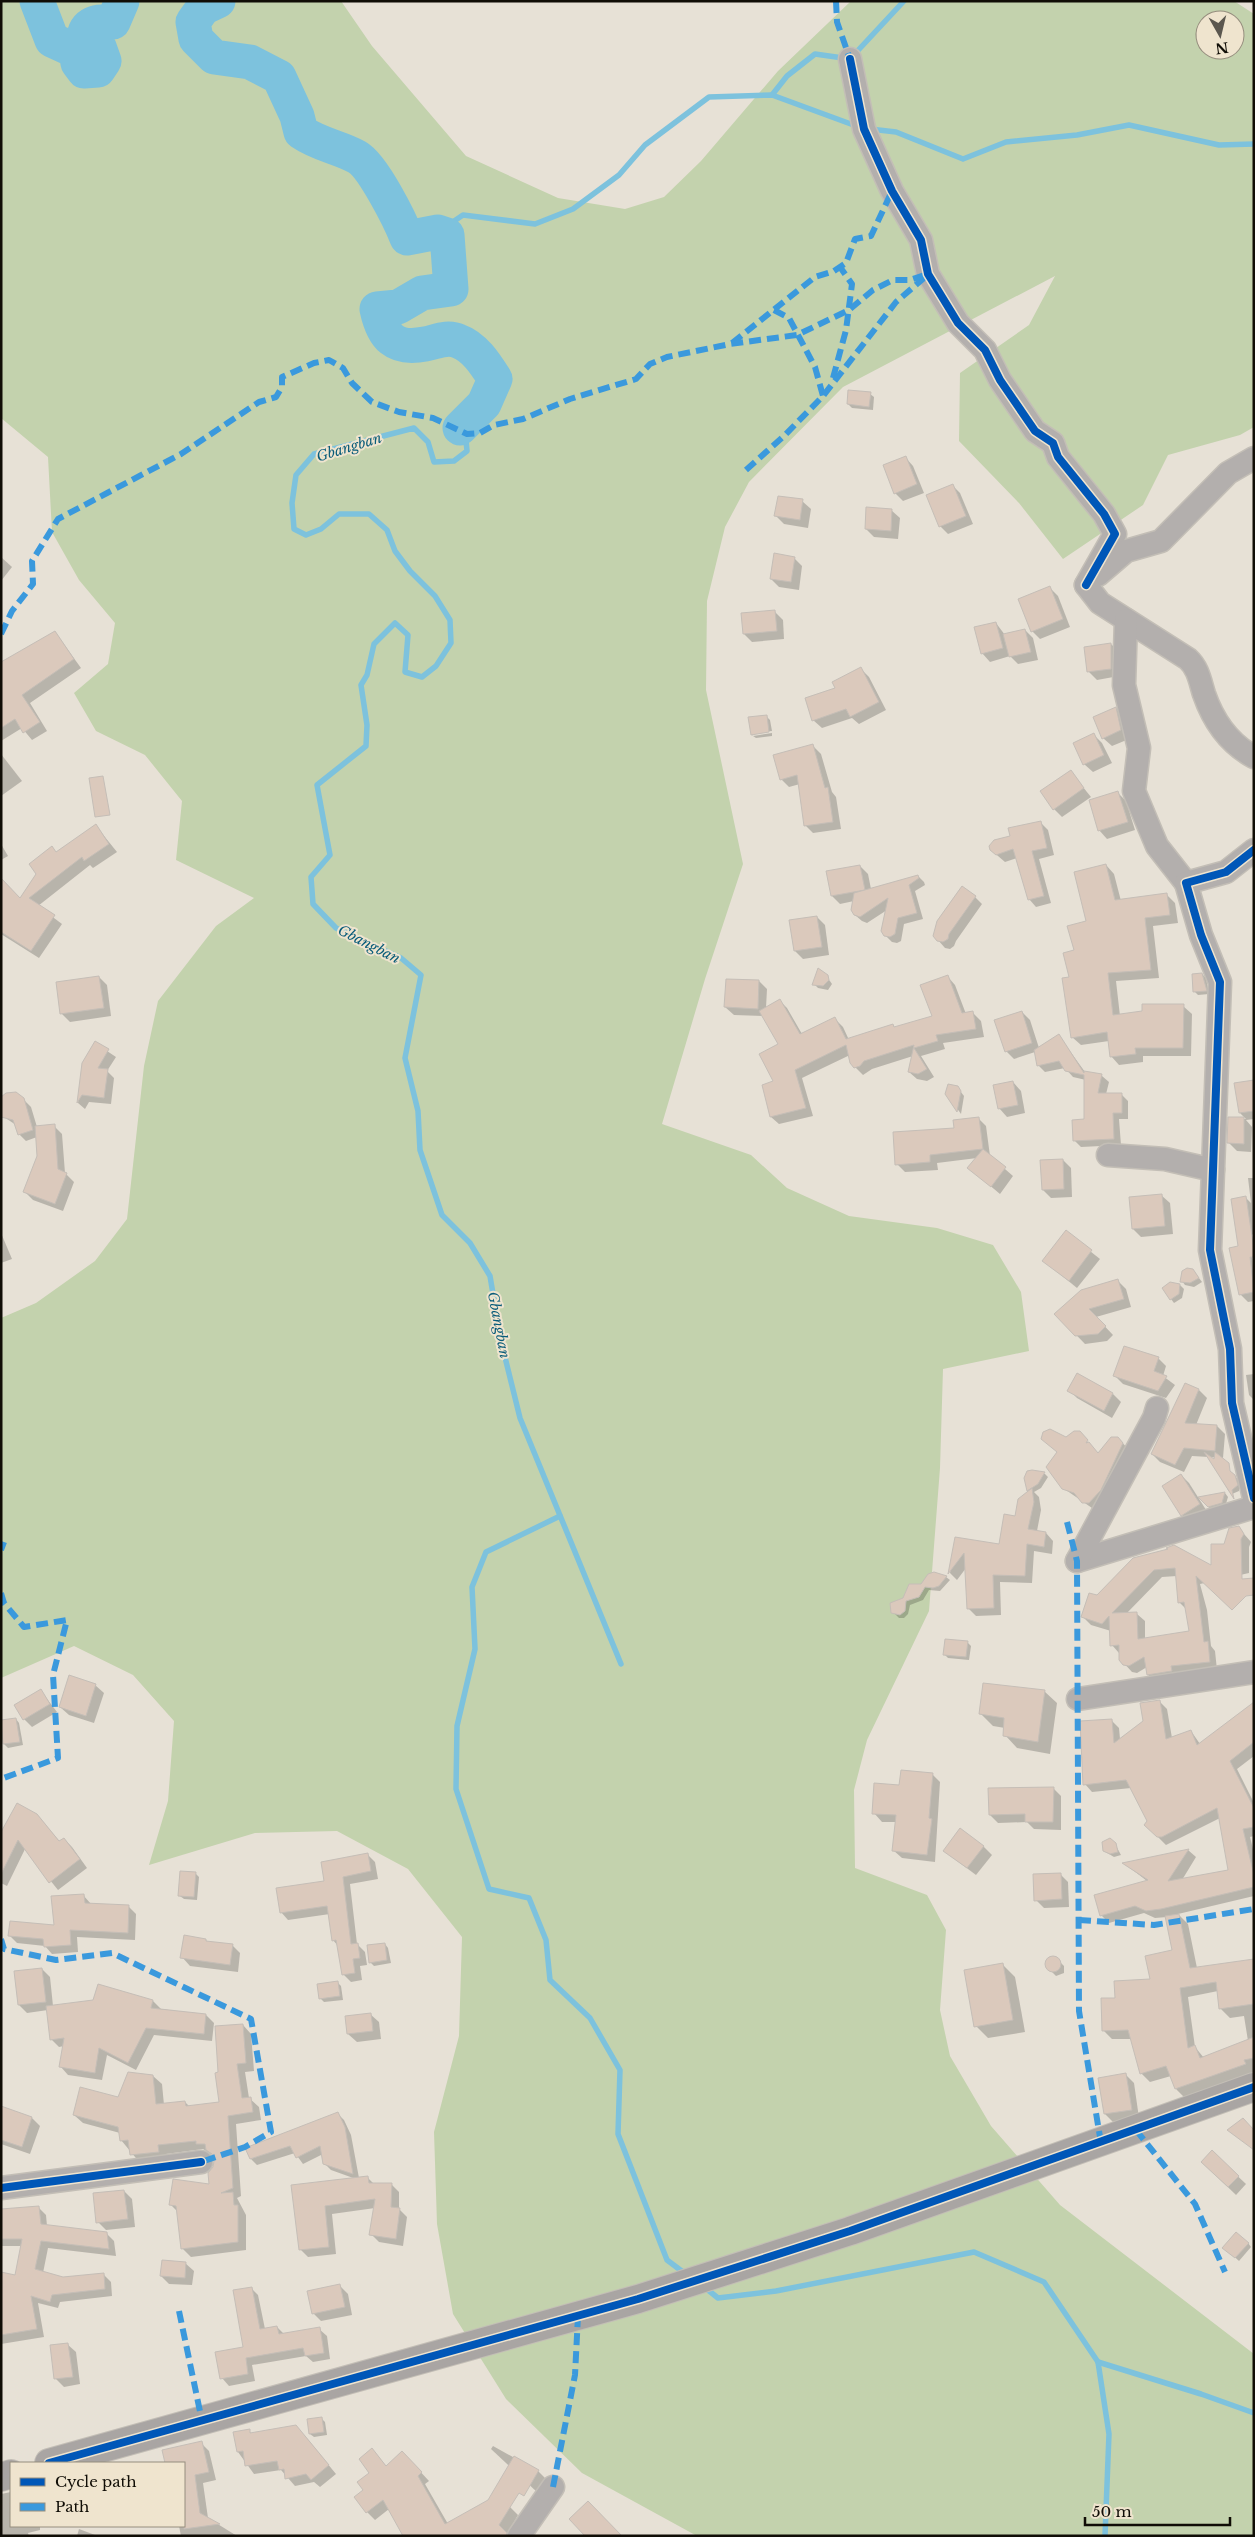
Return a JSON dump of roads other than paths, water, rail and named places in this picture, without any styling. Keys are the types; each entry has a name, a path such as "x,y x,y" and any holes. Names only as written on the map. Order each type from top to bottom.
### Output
{"street":[{"path":"850,59 864,129 892,192 921,240 928,274 958,323 985,350 1000,380 1035,431 1053,443 1058,457 1104,514 1115,534 1086,585"},
{"path":"1086,585 1126,551 1161,541 1228,473 1254,458"},
{"path":"1086,585 1100,603 1195,666 1215,722 1245,752 1254,757"},
{"path":"1126,620 1124,685 1139,748 1134,791 1157,846 1186,883 1201,935 1220,982 1210,1250 1230,1350 1232,1403 1254,1498"},
{"path":"1186,883 1226,872 1254,850"},
{"path":"1108,1155 1165,1159 1213,1170"},
{"path":"1157,1408 1154,1418 1077,1561 1254,1507"},
{"path":"1078,1699 1254,1672"},
{"path":"53,2462 638,2299 803,2244 850,2231 1254,2086"},
{"path":"1,2188 201,2162"},
{"path":"519,2536 553,2487"}],"waterway":[{"name":"Gbangban","path":"37,1 52,40 76,51 78,63 84,71 98,70 104,61 99,47 84,36 88,27 95,23 113,22 122,1"},
{"name":"Gbangban","path":"218,1 203,8 193,22 196,39 214,57 250,62 279,77 297,116 301,132 315,140 357,157 363,162 385,194 407,238 438,232 447,235 451,289 422,293 398,307 377,309 387,334 398,343 414,345 446,339 454,340 470,348 488,368 495,379 484,404 460,428"},
{"path":"772,95 787,76 815,54 850,59 904,1"},
{"path":"438,232 463,215 535,224 573,209 619,175 645,145 709,97 772,95 859,127"},
{"path":"870,129 896,132 963,159 1006,142 1077,135 1129,125 1219,145 1254,144"},
{"name":"Gbangban","path":"459,433 466,440 467,451 454,461 434,462 428,442 414,428 314,454 296,475 292,503 294,529 306,535 321,529 339,514 369,514 387,530 395,551 410,571 435,596 450,620 451,643 436,666 422,677 405,672 408,635 395,623 374,644 367,675 361,685 367,725 366,746 317,785 330,855 311,877 313,904 336,928 401,958 421,975 405,1058 418,1111 420,1150 442,1215 470,1243 490,1276 501,1341 520,1418 621,1664"},
{"path":"560,1516 486,1552 472,1587 475,1649 457,1726 456,1789 489,1889 529,1898 546,1940 550,1980 590,2018 620,2070 618,2134 667,2260 687,2275"},
{"path":"703,2286 718,2298 776,2291 974,2252 1044,2282 1098,2362 1201,2394 1254,2413"},
{"path":"1098,2362 1109,2434 1105,2536"}]}
